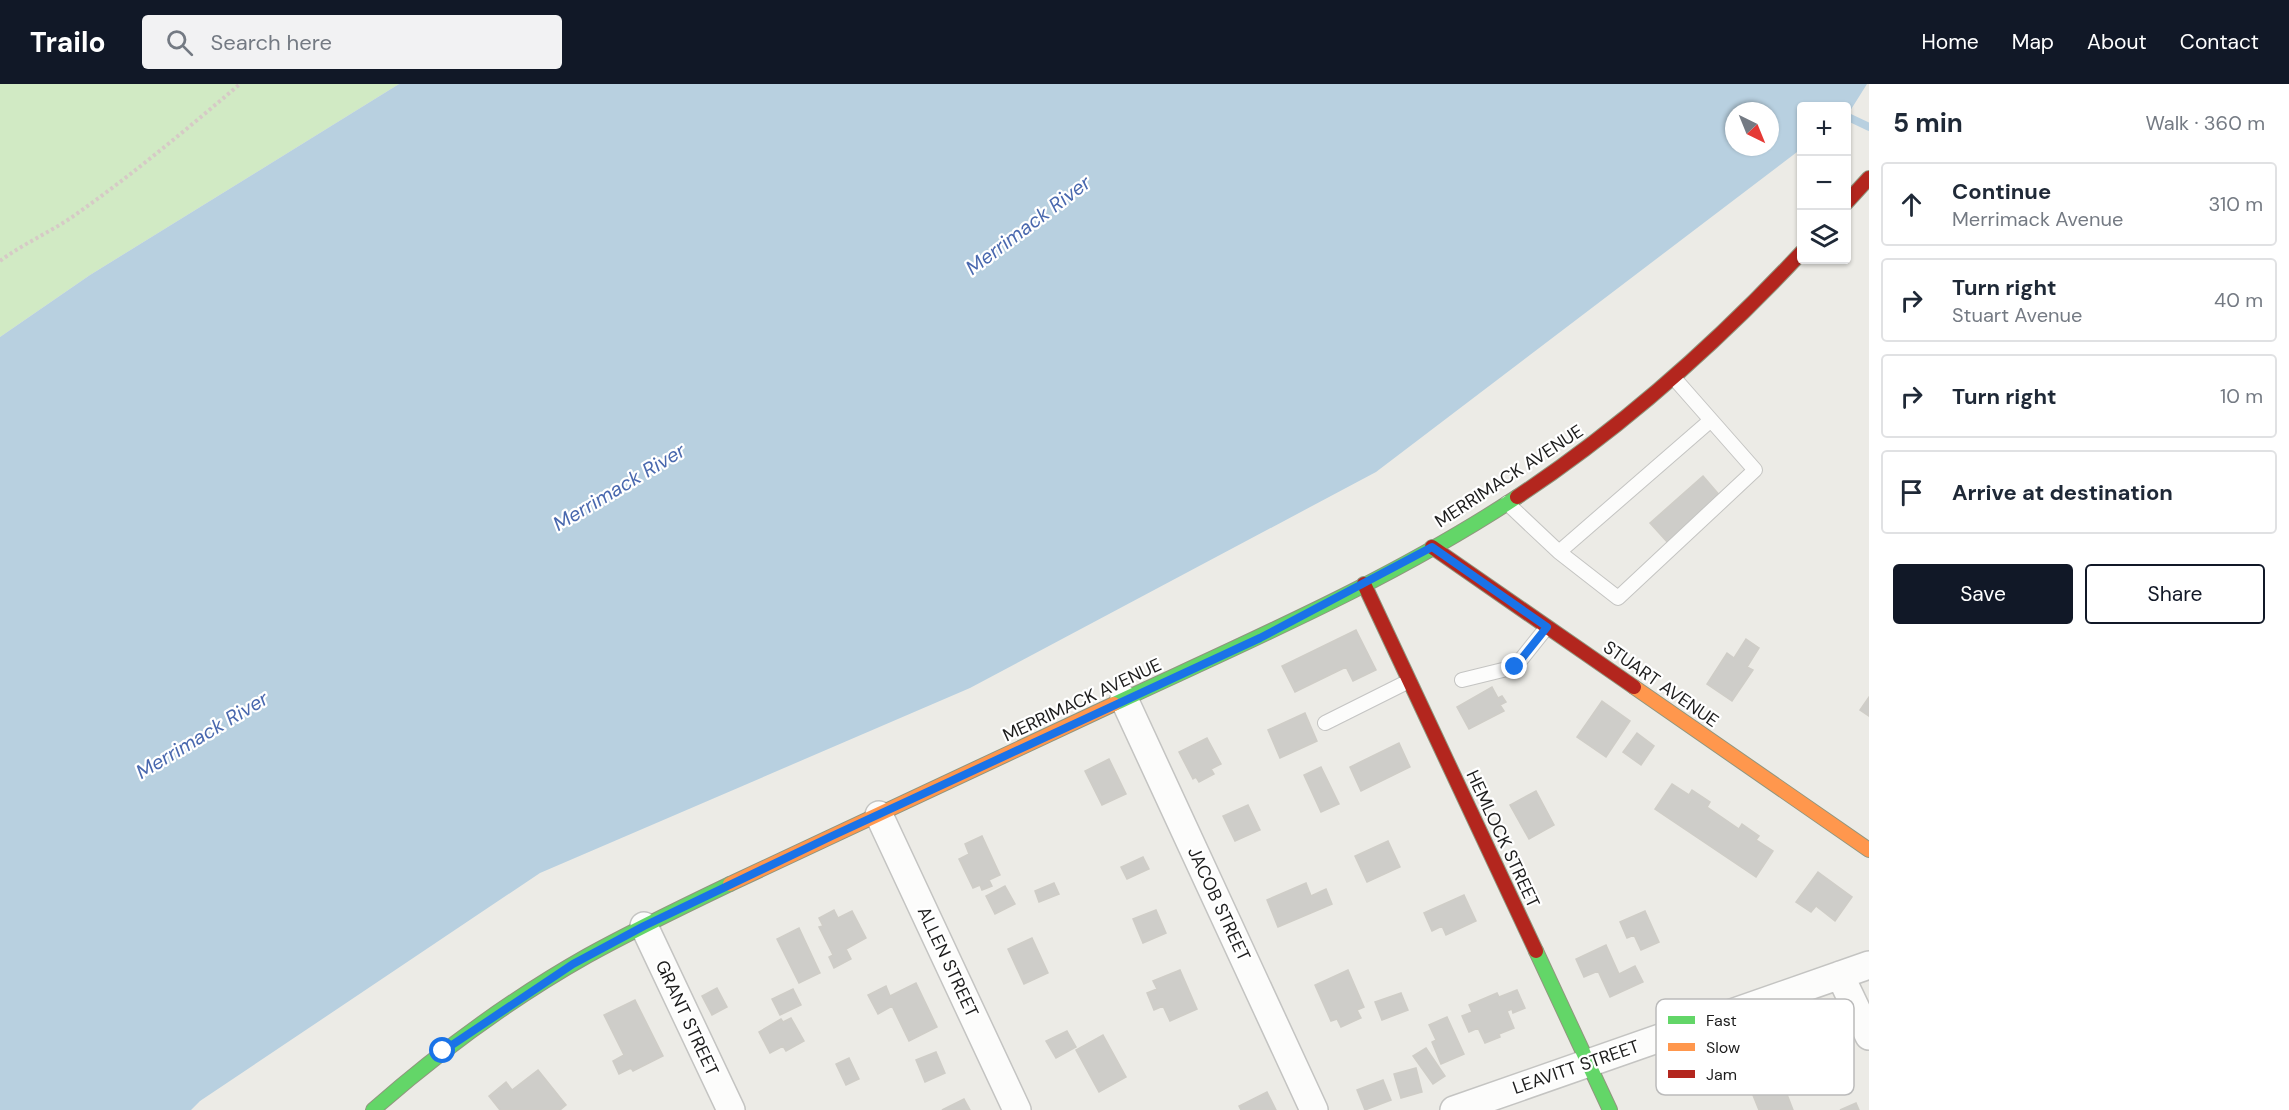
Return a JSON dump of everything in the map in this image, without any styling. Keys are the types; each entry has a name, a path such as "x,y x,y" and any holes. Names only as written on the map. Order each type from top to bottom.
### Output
{"main road":[{"path":"1851,197 1869,177"},
{"name":"MERRIMACK AVENUE","path":"373,1110 443,1051 524,994 573,964 644,926 1124,699 1260,638 1432,547 1507,503 1580,454 1673,377 1748,308 1797,257"},
{"name":"STUART AVENUE","path":"1432,547 1869,850"},
{"name":"HEMLOCK STREET","path":"1364,584 1610,1110"}],"street":[{"name":"JACOB STREET","path":"1124,699 1314,1110"},
{"name":"ALLEN STREET","path":"879,815 1017,1110"},
{"name":"GRANT STREET","path":"644,926 731,1110"},
{"name":"LEAVITT STREET","path":"1771,999 1869,965"},
{"path":"1840,975 1851,999"},
{"path":"1854,1004 1869,1036"},
{"name":"LEAVITT STREET","path":"1454,1110 1656,1039"}],"lane":[{"path":"1507,503 1559,552 1618,598 1755,470 1673,377"},
{"path":"1559,552 1711,420"},
{"path":"1462,680 1515,667 1547,627"},
{"path":"1325,723 1409,681"}],"path":[{"path":"0,261 19,247 77,214 187,129 240,84"}],"green space":[{"path":"0,84 399,84 90,275 0,337"}],"water":[{"name":"Merrimack River","path":"399,84 1867,84 1851,109 1851,102 1797,102 1797,152 1376,472 970,688 540,873 200,1101 191,1110 0,1110 0,337 90,275"}],"building":[{"path":"1703,476 1721,497 1669,544 1650,523"},
{"path":"1356,630 1376,670 1353,681 1346,667 1295,692 1282,666"},
{"path":"1746,639 1759,648 1747,667 1753,670 1732,701 1707,684 1727,653 1734,658"},
{"path":"1492,687 1498,698 1502,696 1506,702 1500,705 1504,711 1469,729 1457,707"},
{"path":"1869,697 1869,716 1860,710"},
{"path":"1602,701 1630,721 1606,757 1577,737"},
{"path":"1305,713 1317,741 1280,758 1268,730"},
{"path":"1637,733 1654,746 1641,765 1623,752"},
{"path":"1207,738 1221,764 1211,769 1214,774 1199,782 1196,777 1193,779 1179,752"},
{"path":"1399,743 1410,767 1361,791 1350,767"},
{"path":"1109,759 1126,794 1102,805 1085,771"},
{"path":"1321,767 1339,804 1321,812 1304,775"},
{"path":"1672,784 1689,795 1692,790 1710,802 1707,807 1739,829 1742,824 1759,836 1756,840 1773,851 1756,877 1655,809"},
{"path":"1536,791 1554,825 1529,839 1510,805"},
{"path":"1248,805 1260,830 1235,841 1223,816"},
{"path":"982,836 1000,875 989,880 992,886 982,890 980,885 973,888 959,859 969,854 965,844"},
{"path":"1388,841 1400,867 1367,882 1355,856"},
{"path":"1143,857 1149,869 1127,879 1121,867"},
{"path":"1818,872 1852,897 1835,921 1816,906 1811,912 1796,902"},
{"path":"1054,883 1059,894 1039,902 1035,891"},
{"path":"1306,883 1311,896 1326,889 1332,904 1278,927 1267,900"},
{"path":"1005,886 1015,904 995,914 986,896"},
{"path":"1464,895 1476,921 1446,935 1442,926 1432,931 1424,913"},
{"path":"834,910 838,918 852,911 866,938 846,949 851,959 834,968 829,957 833,955 819,927 823,926 819,918"},
{"path":"1156,910 1166,933 1143,943 1133,919"},
{"path":"1645,911 1659,942 1641,950 1634,935 1627,938 1620,922"},
{"path":"799,928 820,973 799,983 777,939"},
{"path":"1032,938 1048,973 1024,984 1008,949"},
{"path":"1606,945 1619,974 1635,966 1643,982 1610,997 1598,971 1584,977 1576,959"},
{"path":"1180,970 1197,1009 1170,1021 1163,1006 1154,1010 1147,993 1157,989 1153,981"},
{"path":"1348,970 1364,1007 1357,1010 1361,1018 1341,1027 1337,1019 1331,1021 1315,985"},
{"path":"916,983 937,1027 909,1041 892,1006 878,1014 868,995 886,986 890,996"},
{"path":"717,988 727,1007 712,1015 702,996"},
{"path":"793,989 801,1005 780,1015 772,999"},
{"path":"1517,990 1525,1008 1513,1013 1512,1009 1507,1011 1514,1028 1485,1043 1478,1028 1469,1032 1462,1016 1472,1012 1469,1005 1497,993 1499,997"},
{"path":"1401,993 1408,1010 1382,1020 1375,1002"},
{"path":"635,1000 663,1056 633,1071 631,1068 619,1074 613,1061 624,1055 604,1015"},
{"path":"1447,1017 1464,1054 1441,1064 1432,1042 1436,1040 1429,1025"},
{"path":"791,1018 804,1041 786,1051 783,1046 770,1053 759,1032 781,1019 783,1022"},
{"path":"1067,1031 1076,1047 1056,1058 1046,1041"},
{"path":"1103,1035 1126,1077 1099,1092 1076,1050"},
{"path":"1426,1048 1445,1076 1433,1084 1413,1056"},
{"path":"936,1052 945,1073 925,1082 916,1060"},
{"path":"849,1058 859,1079 846,1085 836,1064"},
{"path":"1416,1068 1422,1092 1401,1098 1394,1074"},
{"path":"538,1070 566,1105 560,1110 500,1110 489,1096 506,1082 512,1090"},
{"path":"1383,1080 1391,1100 1365,1110 1357,1090"},
{"path":"1267,1092 1276,1110 1241,1110 1239,1106"},
{"path":"1753,1095 1787,1095 1793,1110 1759,1110"},
{"path":"964,1099 970,1110 942,1110"},
{"path":"1856,1103 1859,1110 1840,1110"}],"waterway":[{"path":"1851,118 1869,127"}],"traffic: fast":[{"path":"1114,704 1320,608 1420,555 1517,497"},
{"path":"373,1110 450,1047 531,990 605,946 730,884"},
{"path":"1536,951 1610,1110"}],"traffic: slow":[{"path":"1634,687 1869,850"},
{"path":"730,884 1114,704"}],"traffic: jam":[{"path":"1851,198 1869,178"},
{"path":"1517,497 1594,442 1667,383 1736,319 1797,257"},
{"path":"1432,547 1634,687"},
{"path":"1364,584 1536,951"}],"route":[{"path":"443,1051 524,994 573,964 644,926 1124,699 1260,638 1432,547 1547,627 1515,667"}]}
